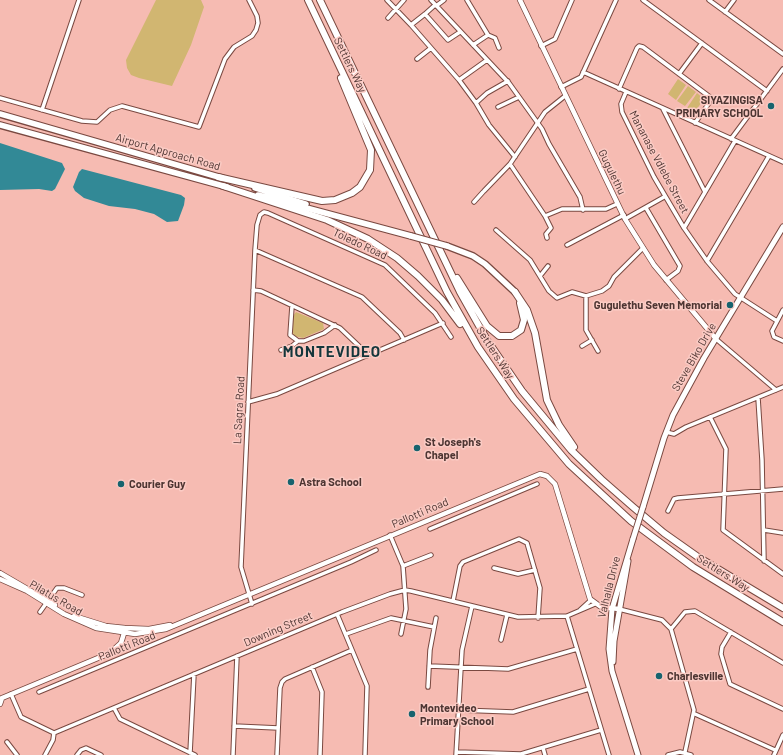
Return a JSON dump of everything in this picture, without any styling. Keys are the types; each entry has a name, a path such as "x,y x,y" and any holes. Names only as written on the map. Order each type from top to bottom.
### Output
{"highway":[{"path":"218,177 326,201 340,199 352,193 360,187 366,178 371,160 369,142 307,0"},
{"name":"Settlers Way","path":"307,0 447,292 486,359 514,399 550,443 579,474 615,508 682,559 783,622"},
{"name":"Settlers Way","path":"320,0 440,251 476,322 522,391 548,424 581,460 633,507 698,557 783,608"},
{"path":"223,186 332,222 383,248 410,268 434,292 486,359"},
{"path":"440,251 485,324 499,336 514,336 523,326 523,313 515,292"},
{"path":"515,292 527,310 533,327 547,400 559,424 574,447 633,507"}],"main road":[{"name":"Airport Approach Road","path":"0,114 218,177 294,200 328,213"},
{"name":"Airport Approach Road","path":"0,126 447,246 473,256 485,264 515,292"},
{"name":"Steve Biko Drive","path":"643,506 666,432 673,415 715,338 783,227"},
{"name":"Valhalla Drive","path":"638,755 612,671 609,649 612,608 643,506"},
{"name":"Valhalla Drive","path":"615,679 613,650 630,548"}],"street":[{"path":"42,110 79,0"},
{"path":"0,98 91,122 97,122 114,108 122,106 199,127 225,59 234,47 252,36 256,30 258,23 257,16 249,0"},
{"path":"387,0 459,80 476,103 489,125 515,156"},
{"path":"388,18 404,0"},
{"path":"430,0 508,82 538,122 550,148 580,197 583,210"},
{"path":"411,25 444,0"},
{"path":"468,0 488,35 495,38 499,48"},
{"name":"Gugulethu","path":"520,0 560,87 617,204 643,248 666,280 715,338"},
{"path":"541,46 555,39 572,0"},
{"path":"560,87 580,78 616,0"},
{"path":"643,0 767,91"},
{"path":"709,0 783,54"},
{"path":"725,12 734,0"},
{"path":"425,14 448,40 460,32"},
{"path":"472,45 488,35"},
{"path":"679,74 702,43"},
{"path":"619,89 637,48 640,46 648,50 708,94 711,99 695,123"},
{"path":"417,59 431,48"},
{"path":"459,80 487,60"},
{"path":"684,228 733,140 783,69"},
{"path":"583,72 783,162"},
{"path":"476,103 487,93 508,82"},
{"name":"Mananase Vdlebe Street","path":"626,92 621,104 622,112 664,197 684,228 707,261 740,299 777,321"},
{"path":"474,202 510,164 547,110 565,96"},
{"path":"498,107 519,97"},
{"path":"663,109 705,192"},
{"path":"707,261 769,156"},
{"path":"510,164 551,228 546,234 548,238"},
{"path":"567,245 646,208 664,197"},
{"path":"544,216 562,209 606,209 617,204"},
{"path":"646,208 680,266 678,272 666,280"},
{"name":"Toledo Road","path":"260,215 264,212 268,212 385,265 443,323 451,337"},
{"name":"La Sagra Road","path":"252,604 241,567 255,250 257,223 260,215"},
{"path":"496,230 527,257 554,297 557,298 574,292 586,296 607,288 614,277 643,248"},
{"path":"255,250 362,297 400,333 404,340"},
{"path":"540,276 548,266"},
{"path":"253,290 261,291 344,330 367,356"},
{"path":"586,296 586,330 598,351"},
{"path":"292,306 290,335 298,341 304,341 324,333 335,325"},
{"path":"783,310 772,333 779,340 783,341"},
{"path":"248,402 277,394 443,323"},
{"path":"715,338 776,390"},
{"path":"582,346 592,340"},
{"path":"281,350 292,346 298,341"},
{"path":"666,432 674,434 686,427 783,387"},
{"path":"758,398 763,490 764,561"},
{"path":"710,417 726,447 724,530 783,574"},
{"name":"Pallotti Road","path":"176,624 540,474 547,476 553,481 593,602"},
{"name":"Pallotti Road","path":"430,529 537,484"},
{"path":"508,486 512,495"},
{"path":"668,510 676,498 783,489"},
{"path":"445,512 449,521"},
{"path":"764,530 783,533"},
{"path":"390,535 403,566 406,609 401,634"},
{"path":"453,601 460,566 463,562 516,539 522,539 527,543 541,592 538,618"},
{"name":"Pallotti Road","path":"39,692 252,604 376,550"},
{"path":"347,553 351,562"},
{"path":"403,566 431,555"},
{"path":"494,568 518,574 535,570"},
{"name":"Pilatus Road","path":"0,573 76,617 106,626 125,630 149,629 176,624"},
{"name":"Pilatus Road","path":"0,579 47,601"},
{"path":"40,612 55,589 60,587 82,596"},
{"name":"Downing Street","path":"54,733 337,614 390,594 405,590 507,615 538,618 566,616 593,602"},
{"path":"593,602 604,608 619,609 662,620 671,629 695,714 685,752"},
{"path":"472,606 462,650 456,753 501,755 521,754 601,730"},
{"path":"671,629 685,612 692,610 697,611 783,663"},
{"path":"337,614 367,686 365,755"},
{"path":"501,640 507,615"},
{"path":"566,616 609,755"},
{"path":"346,634 388,618 434,627"},
{"path":"428,687 429,666 436,618"},
{"name":"Pallotti Road","path":"1,697 116,649 122,643 125,630"},
{"path":"731,632 722,648 721,654 730,684 783,709"},
{"path":"429,666 510,669 577,649"},
{"path":"277,755 280,688 282,682 352,650"},
{"path":"233,755 237,656"},
{"path":"90,661 94,669"},
{"path":"312,667 322,692 320,755"},
{"path":"190,753 194,674"},
{"path":"459,710 513,712 589,689"},
{"path":"10,694 21,717 54,733 53,740 45,755"},
{"path":"0,704 1,697"},
{"path":"114,708 120,719 195,755"},
{"path":"695,714 775,750"},
{"path":"234,726 278,728"},
{"path":"774,755 783,735"},
{"path":"7,742 17,755"},
{"path":"77,755 81,750 86,748 101,755"},
{"path":"543,748 545,755"},
{"path":"668,755 685,752 692,755"}],"shaded area":[{"path":"156,0 201,0 204,7 191,45 172,86 131,75 127,68 126,60"},
{"path":"678,79 686,85 676,100 668,94"},
{"path":"688,86 696,92 685,106 677,101"},
{"path":"697,93 704,99 694,113 687,108"},
{"path":"296,312 323,323 324,329 303,338 294,336 293,316"}],"water":[{"path":"0,143 62,163 65,169 55,189 52,191 39,189 0,190"},
{"path":"82,169 181,195 185,198 178,221 167,222 154,214 135,209 109,206 84,198 75,191 73,187 79,172"}],"place":[{"name":"SIYAZINGISA PRIMARY SCHOOL","path":"771,106"},
{"name":"Gugulethu Seven Memorial","path":"730,305"},
{"name":"St Joseph's Chapel","path":"417,448"},
{"name":"Astra School","path":"291,482"},
{"name":"Courier Guy","path":"121,484"},
{"name":"Charlesville","path":"659,676"},
{"name":"Montevideo Primary School","path":"412,714"}],"district":[{"name":"MONTEVIDEO","path":"332,352"}]}
